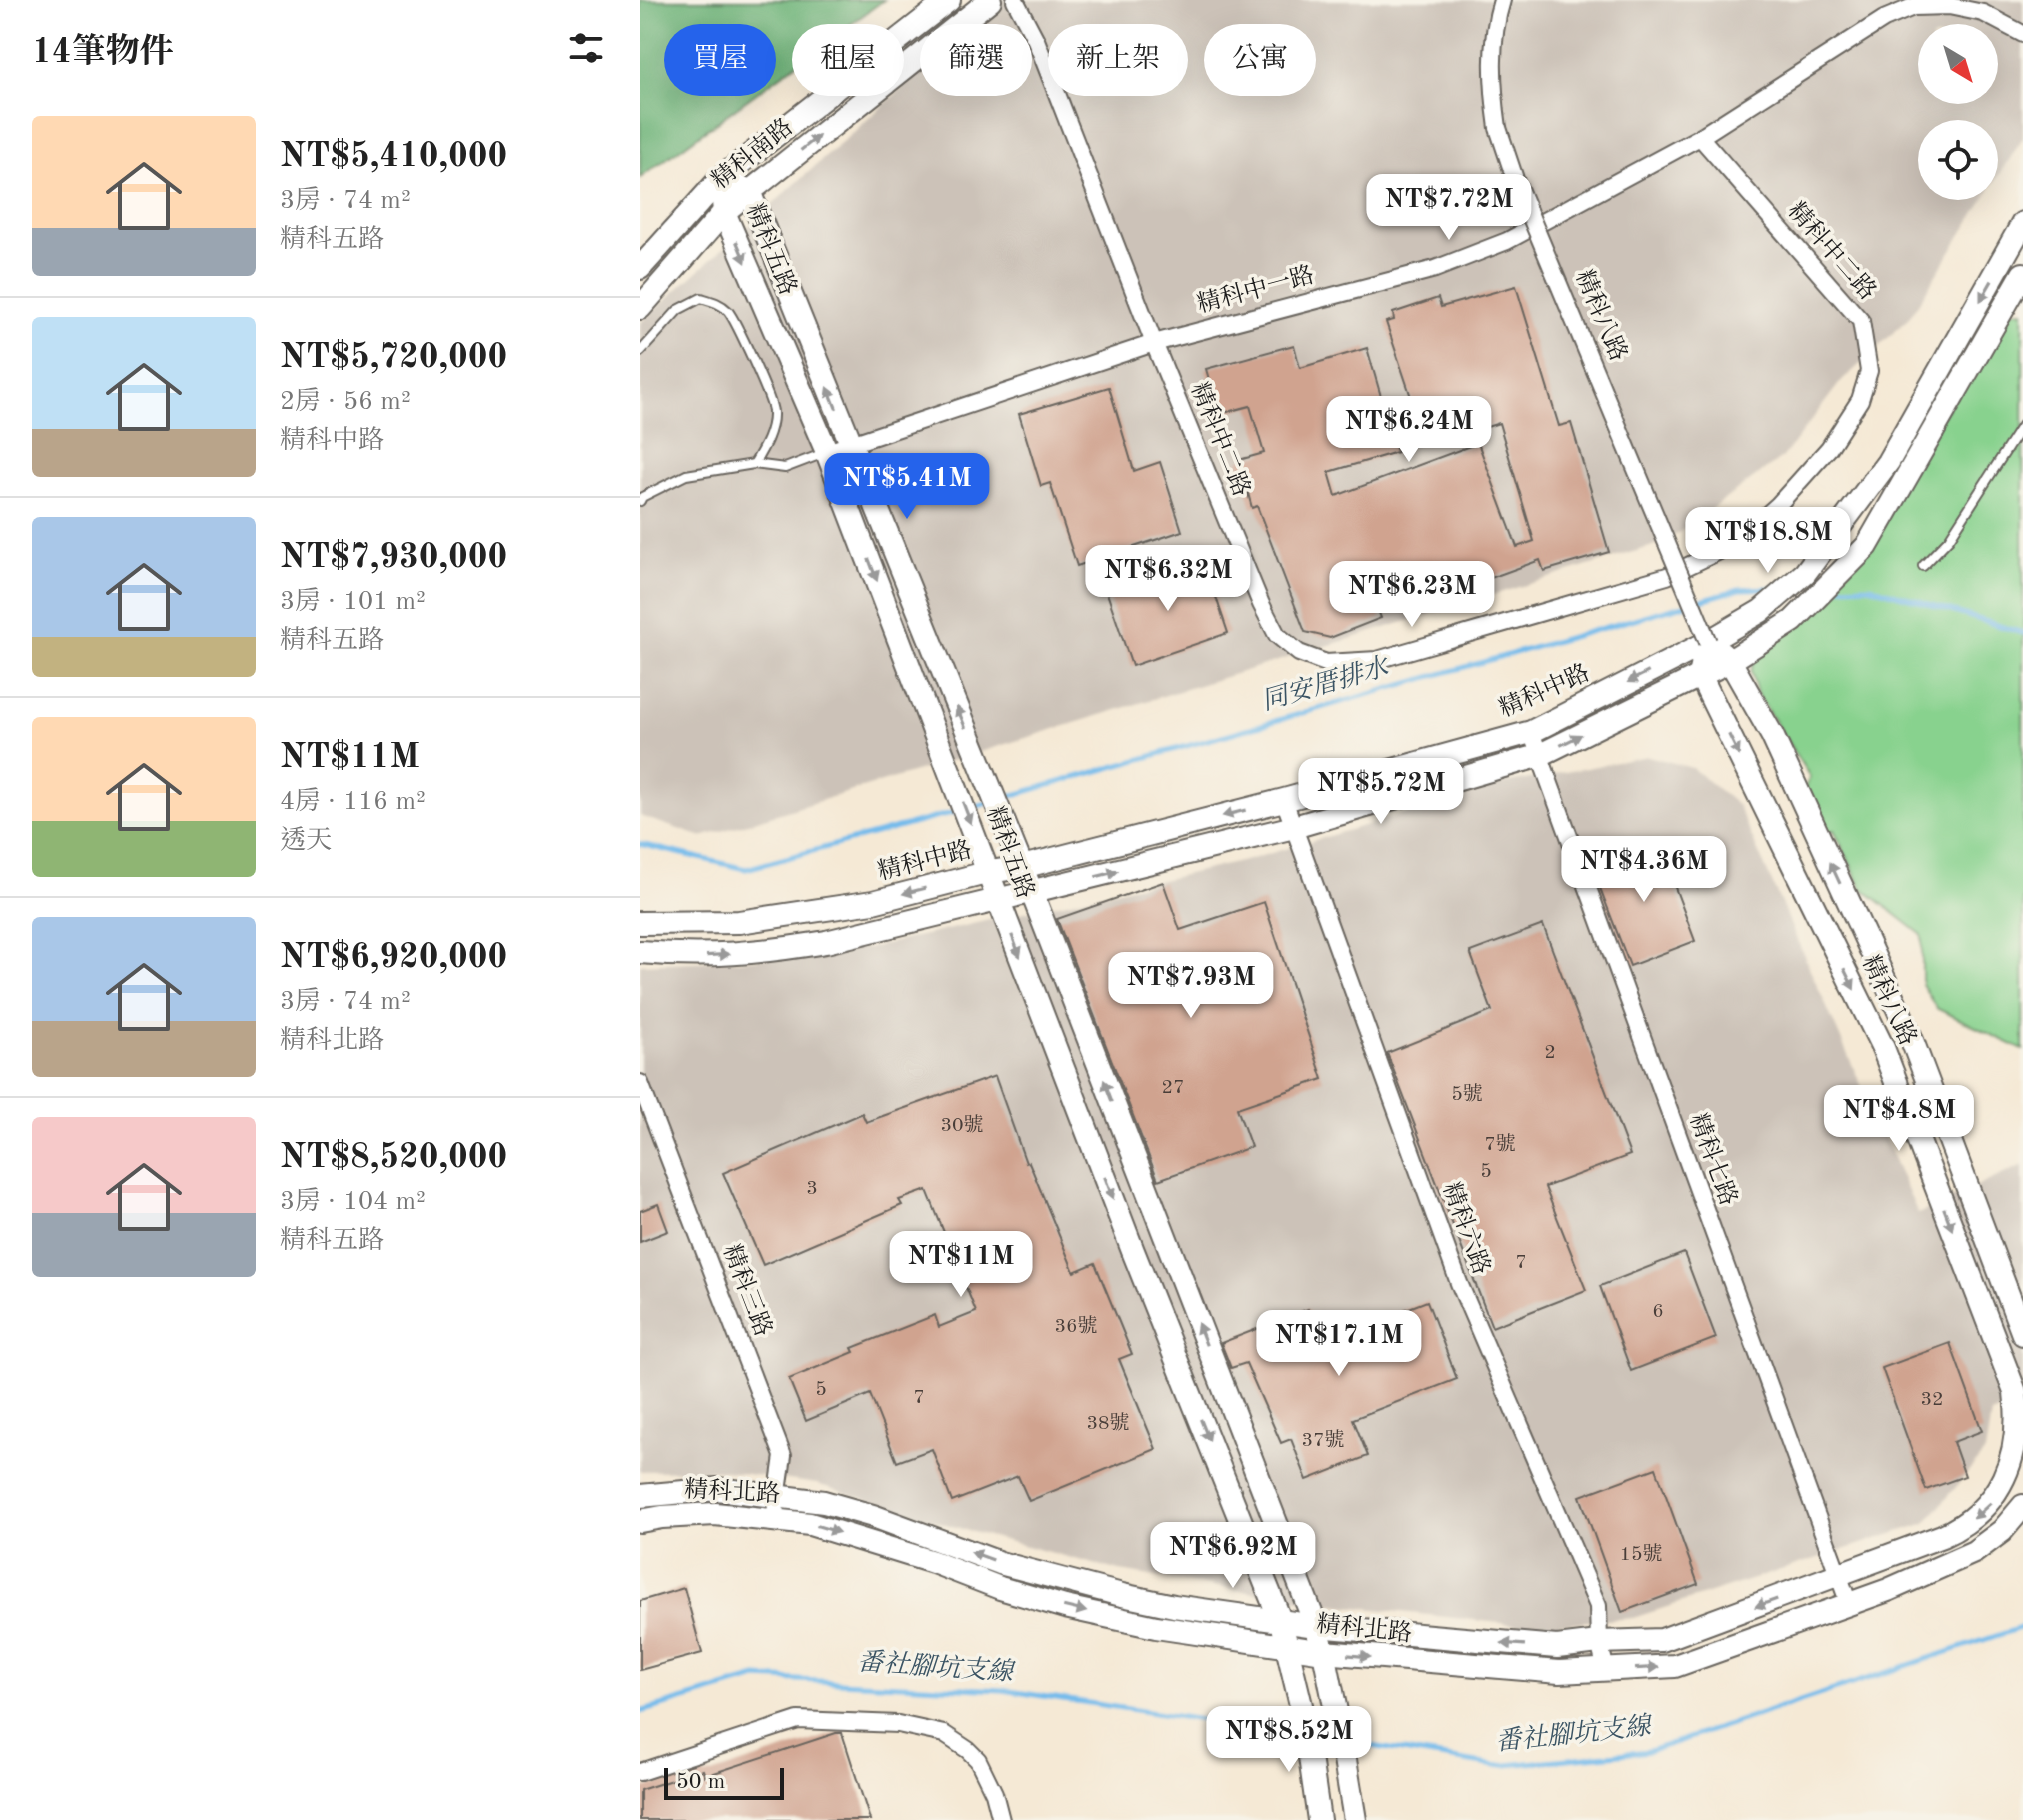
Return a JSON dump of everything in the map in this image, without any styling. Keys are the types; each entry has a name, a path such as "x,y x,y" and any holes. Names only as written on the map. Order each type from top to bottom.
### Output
{"street":[{"name":"精科南路","path":"640,268 721,178 949,0"},
{"name":"精科南路","path":"640,308 724,212 990,0"},
{"name":"精科中二路","path":"1015,0 1036,40 1154,343 1261,604 1277,635 1299,653 1326,663 1377,660 1667,576 1734,544 1778,505 1829,448 1860,400 1869,371 1861,321 1700,137"},
{"name":"精科八路","path":"1502,0 1491,76 1498,128 1515,179 1708,642 1730,661 1772,735 1910,1035 2023,1334"},
{"name":"精科中一路","path":"827,452 1154,343 1449,264 1507,241 1700,137 1884,19 1913,7 1949,6 1983,13 2023,34"},
{"name":"精科五路","path":"1319,1820 1305,1722 1281,1622 1133,1251 827,452 724,212 721,178 749,191 1022,867 1316,1626 1324,1652 1355,1820"},
{"name":"精科中路","path":"640,923 739,922 873,902 1284,800 1531,732 1708,642 1761,611 1805,573 1888,462 2023,223"},
{"path":"640,952 711,956 767,952 826,942 1294,827 1538,756 1730,661 1793,621 1867,546 2021,284"},
{"path":"1700,675 1708,642"},
{"name":"精科八路","path":"1700,675 1883,1048 2019,1407 2019,1439 2013,1463 2003,1485 1983,1511 1957,1530 1839,1576"},
{"name":"精科七路","path":"1531,732 1849,1604"},
{"name":"精科六路","path":"1284,800 1459,1283 1598,1606 1599,1642 1606,1670"},
{"name":"精科三路","path":"640,1083 783,1456 774,1520"},
{"name":"精科北路","path":"640,1496 717,1489 824,1502 873,1516 1000,1563 1122,1595 1281,1622 1557,1647 1662,1640 1839,1576"},
{"path":"1849,1604 1974,1552 2002,1531 2023,1506"},
{"name":"精科北路","path":"640,1521 715,1514 810,1524 933,1562 1000,1588 1065,1607 1156,1627 1287,1648 1559,1672 1675,1666 1849,1604"},
{"path":"640,1772 798,1720 898,1724 944,1734 968,1750 978,1760 994,1793 1001,1820"}],"lane":[{"path":"640,352 678,310 701,298 719,303 736,323 774,411 767,442 754,464"},
{"path":"1923,566 1949,539 2023,424"},
{"path":"640,501 642,497 686,475 754,464 785,468 827,452"}],"shaded area":[{"path":"1001,0 2023,0 2023,138 1998,177 1998,120 1918,120 1918,200 1984,200 1908,319 1839,384 1783,457 1666,542 702,837 640,816 640,323 894,96 904,96 904,87 920,72 920,96 1032,96 1032,24 974,24"},
{"path":"1648,756 1692,768 1738,806 1918,1214 2023,1165 2023,1401 1991,1414 1985,1452 1926,1523 1633,1618 1527,1626 1311,1602 1120,1571 969,1531 817,1484 718,1470 640,1471 640,964 743,960 869,948 1248,860 1504,784"}],"green space":[{"path":"640,0 884,0 851,24 792,24 792,67 776,79 776,24 664,24 664,96 752,96 640,178"},
{"path":"2023,310 2023,1050 1936,1008 1922,984 1922,935 1862,888 1834,830 1813,837 1798,803 1810,777 1757,694 1751,672 1755,658 1835,580 2011,311"}],"building":[{"path":"1516,286 1559,426 1571,423 1609,552 1544,571 1540,560 1466,587 1460,573 1376,605 1381,618 1330,638 1305,632 1257,506 1252,508 1239,460 1264,453 1250,406 1219,414 1206,369 1294,345 1300,368 1367,348 1397,452 1329,472 1336,496 1478,443 1517,547 1534,541 1499,423 1484,428 1477,404 1419,421 1386,322 1394,320 1393,313 1438,298 1441,307"},
{"path":"1109,387 1134,471 1160,462 1182,531 1077,566 1050,483 1041,486 1019,414"},
{"path":"1204,561 1228,633 1132,666 1107,593"},
{"path":"1658,842 1695,941 1630,966 1592,867"},
{"path":"1163,882 1180,930 1264,902 1323,1079 1237,1108 1251,1147 1158,1180 1057,919"},
{"path":"1543,925 1630,1155 1545,1187 1586,1290 1492,1327 1387,1053 1492,1011 1470,952"},
{"path":"995,1076 1026,1163 1029,1162 1074,1272 1095,1263 1132,1354 1119,1359 1156,1449 1029,1501 1018,1476 952,1502 932,1449 897,1462 870,1394 806,1421 789,1379 854,1352 852,1348 935,1315 939,1327 976,1312 927,1190 899,1200 902,1205 763,1265 723,1173 862,1113 866,1122"},
{"path":"658,1204 668,1231 640,1242 640,1211"},
{"path":"1684,1253 1716,1338 1631,1371 1600,1286"},
{"path":"1427,1301 1457,1379 1353,1419 1368,1456 1307,1480 1291,1439 1281,1443 1246,1363 1231,1368 1221,1343 1308,1309 1321,1342"},
{"path":"1950,1343 1982,1431 1953,1442 1965,1476 1926,1490 1882,1368"},
{"path":"1656,1468 1698,1584 1622,1612 1580,1496"},
{"path":"684,1588 702,1653 640,1670 640,1601"},
{"path":"842,1733 870,1820 640,1820 640,1790 703,1770 705,1776"}],"waterway":[{"name":"同安厝排水","path":"1839,587 1870,586 2023,633"},
{"name":"同安厝排水","path":"1000,799 1740,589 1777,588"},
{"name":"同安厝排水","path":"970,808 991,802"},
{"name":"同安厝排水","path":"640,844 746,869 956,812"},
{"name":"番社腳坑支線","path":"1347,1742 1496,1766 1649,1751 2023,1627"},
{"name":"番社腳坑支線","path":"640,1712 757,1678 1003,1690 1301,1735"},
{"name":"番社腳坑支線","path":"1315,1737 1337,1740"}]}
